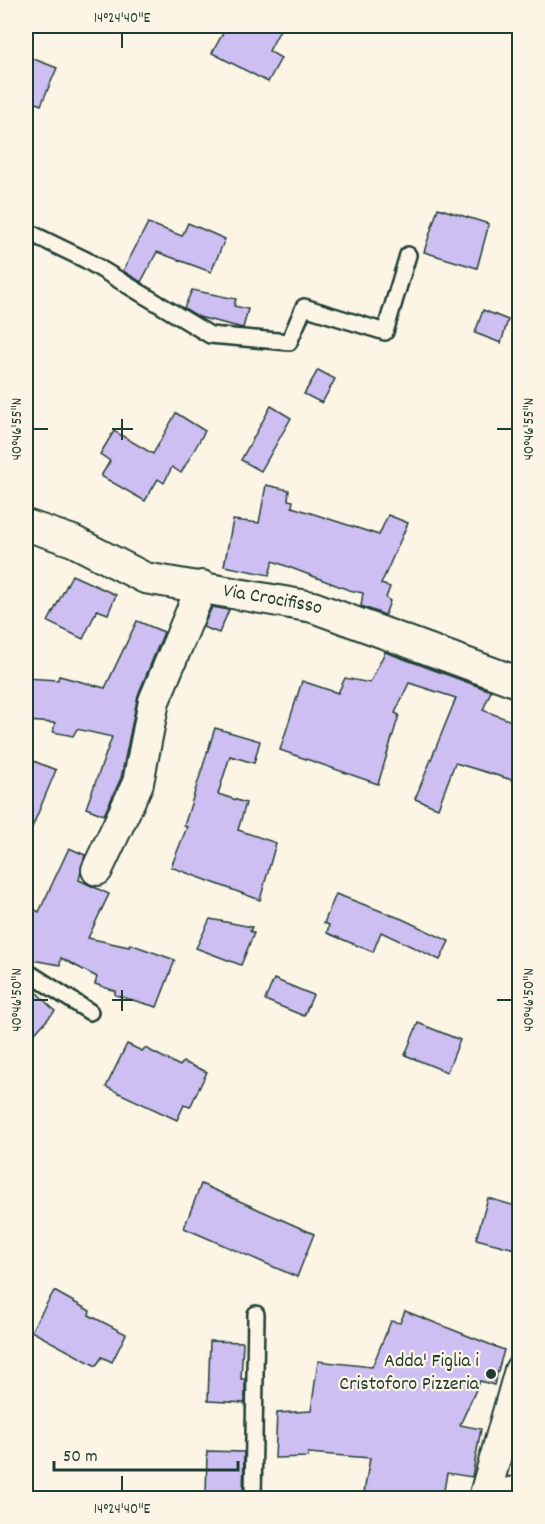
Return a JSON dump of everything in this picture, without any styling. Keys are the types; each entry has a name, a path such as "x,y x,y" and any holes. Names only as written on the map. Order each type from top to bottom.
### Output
{"street":[{"name":"Via Crocifisso","path":"26,525 73,541 145,578 202,586 313,607 519,683"},
{"path":"97,870 138,783 154,701 202,586"},
{"path":"519,1370 484,1498 519,1491"}],"lane":[{"path":"26,231 86,260 210,334 279,342 289,342 303,307 385,332 408,255"},
{"path":"26,971 90,1012"},
{"path":"253,1498 256,1314"}],"building":[{"path":"227,26 282,26 269,51 281,58 268,82 212,53"},
{"path":"26,56 57,68 41,105 26,99"},
{"path":"438,208 489,224 477,268 424,252"},
{"path":"148,223 182,236 188,223 225,239 211,272 157,252 141,282 123,271"},
{"path":"192,290 236,299 234,306 248,309 243,328 199,317 184,308"},
{"path":"483,310 508,320 501,343 475,333"},
{"path":"318,370 335,379 322,403 304,394"},
{"path":"271,406 291,418 261,471 241,460"},
{"path":"176,413 205,431 181,473 172,467 164,483 158,479 145,501 101,476 110,461 100,454 114,431 153,454"},
{"path":"266,485 289,490 288,500 293,501 292,507 379,535 388,515 408,523 381,584 390,587 386,598 390,601 385,615 361,606 363,593 349,590 273,561 269,575 224,566 233,520 259,523"},
{"path":"72,575 116,595 108,614 97,610 83,639 48,622"},
{"path":"212,607 229,610 219,633 203,627"},
{"path":"137,621 164,632 138,695 121,778 104,815 86,808 112,737 77,729 73,736 53,732 55,723 26,721 26,678 58,680 59,676 105,688"},
{"path":"385,652 491,691 483,710 519,724 519,782 455,763 438,808 415,799 456,698 409,683 395,713 399,715 378,784 280,750 302,681 338,693 345,678 370,683"},
{"path":"215,728 260,741 254,763 230,756 218,794 246,803 238,830 276,843 260,900 171,867 187,827 184,826"},
{"path":"26,758 56,770 26,842"},
{"path":"69,848 85,855 79,880 109,894 88,938 129,947 130,944 175,960 157,1007 115,995 115,991 95,984 97,977 61,958 60,965 26,959 26,905 39,912"},
{"path":"336,894 402,919 449,941 440,960 381,932 373,952 327,933 329,925 324,923"},
{"path":"210,919 252,927 250,931 254,933 241,965 196,948"},
{"path":"274,979 313,995 304,1016 265,1000"},
{"path":"26,982 55,1011 26,1043"},
{"path":"418,1023 460,1040 447,1072 405,1055"},
{"path":"127,1044 142,1051 145,1048 180,1066 183,1062 207,1072 190,1107 184,1105 177,1120 106,1087"},
{"path":"201,1184 314,1234 297,1277 184,1228"},
{"path":"488,1198 519,1207 519,1250 476,1239"},
{"path":"54,1291 90,1311 89,1315 126,1334 112,1362 102,1357 96,1366 31,1331"},
{"path":"405,1311 504,1350 494,1385 480,1381 460,1425 481,1429 472,1477 447,1473 443,1496 424,1492 423,1498 391,1495 390,1498 363,1498 370,1458 308,1453 308,1457 275,1458 277,1413 311,1411 318,1361 372,1367 391,1321 400,1323"},
{"path":"210,1341 243,1342 241,1379 245,1379 245,1403 208,1401"},
{"path":"207,1451 244,1452 243,1498 206,1498"}],"place":[{"name":"Adda' Figlia i Cristoforo Pizzeria","path":"491,1374"}]}
